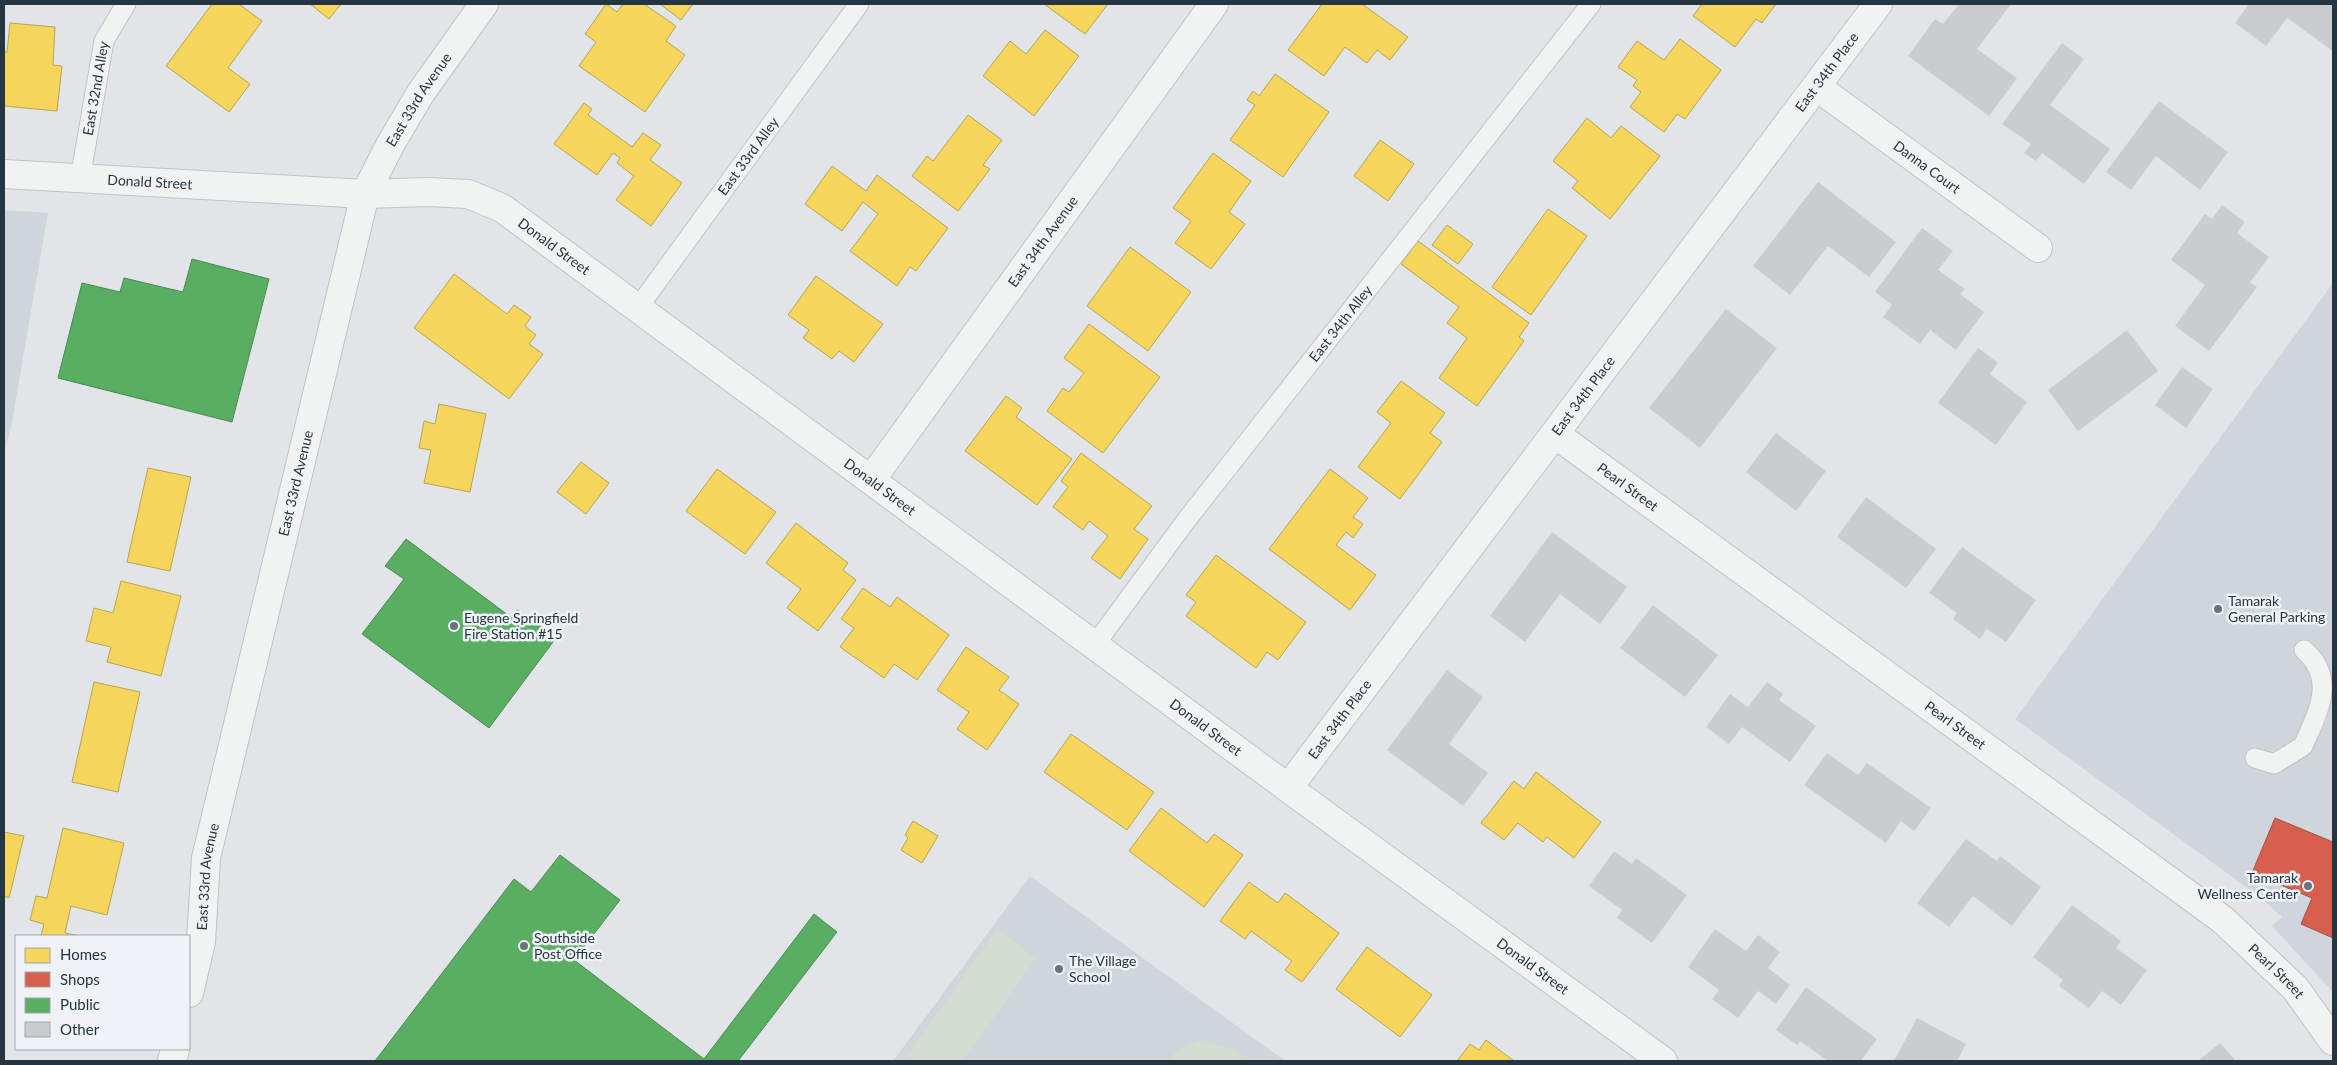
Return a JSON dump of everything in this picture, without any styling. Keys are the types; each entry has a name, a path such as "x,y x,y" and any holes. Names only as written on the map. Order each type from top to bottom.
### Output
{"street":[{"name":"East 33rd Avenue","path":"190,989 201,942 206,858 365,194 390,145 420,94 484,4"},
{"name":"East 34th Avenue","path":"871,480 1214,4"},
{"name":"East 34th Place","path":"1288,788 1878,4"},
{"name":"Danna Court","path":"1817,87 2038,248"},
{"name":"Donald Street","path":"4,174 365,194 428,192 468,194 502,208 637,310 871,480 1094,646 1663,1061"},
{"name":"Pearl Street","path":"1555,434 2223,920 2295,988 2333,1041"}],"lane":[{"name":"East 32nd Alley","path":"80,179 104,41 126,4"},
{"name":"East 33rd Alley","path":"637,310 859,4"},
{"name":"East 34th Alley","path":"1094,646 1185,522 1591,4"},
{"path":"2254,758 2274,764 2298,751 2303,746 2319,712 2326,688 2320,666 2313,656 2304,650"}],"shaded area":[{"path":"4,210 48,213 12,422 4,454"},
{"path":"2333,283 2333,992 2272,926 2282,917 2261,898 2015,719"},
{"name":"The Village School","path":"1030,876 1285,1061 893,1061"},
{"path":"997,930 1036,958 963,1061 903,1061"},
{"path":"1201,1040 1235,1050 1252,1061 1167,1061 1180,1049"}],"building: Homes":[{"path":"212,4 239,4 262,21 228,68 250,84 229,112 166,66"},
{"path":"310,4 341,4 329,19"},
{"path":"606,4 617,12 623,4 644,4 676,26 666,41 685,55 645,112 579,66 596,42 585,34"},
{"path":"660,4 693,4 681,20"},
{"path":"1044,4 1108,4 1085,34"},
{"path":"1322,4 1362,4 1408,37 1390,60 1377,50 1367,63 1345,47 1324,76 1288,50"},
{"path":"1702,4 1776,4 1762,23 1756,19 1735,47 1693,16"},
{"path":"10,23 55,27 53,65 62,66 57,111 4,106 4,52 7,52"},
{"path":"1045,30 1079,56 1034,116 983,76 1010,41 1026,54"},
{"path":"1680,39 1721,70 1685,119 1677,114 1664,132 1630,107 1641,92 1633,86 1637,80 1618,67 1637,41 1664,60"},
{"path":"1275,74 1329,112 1283,177 1230,140 1255,105 1247,100 1253,91 1259,96"},
{"path":"584,103 592,109 588,115 632,147 643,133 661,145 650,160 682,183 651,226 616,200 634,176 617,163 620,158 613,153 597,175 554,144"},
{"path":"968,115 1002,140 983,165 990,169 958,211 912,176 927,156 933,161"},
{"path":"1587,118 1611,138 1621,126 1660,156 1610,219 1572,188 1578,181 1553,161"},
{"path":"1380,140 1414,164 1388,201 1354,176"},
{"path":"1213,153 1251,181 1229,212 1245,224 1211,269 1175,243 1191,221 1173,208"},
{"path":"832,166 866,191 877,175 948,228 916,271 910,267 897,286 850,251 878,214 863,202 842,231 805,204"},
{"path":"1548,209 1587,236 1531,315 1492,287"},
{"path":"1447,225 1473,244 1458,264 1432,245"},
{"path":"1418,241 1529,323 1519,337 1524,341 1477,406 1439,378 1467,338 1447,323 1459,307 1401,264"},
{"path":"1130,247 1191,292 1148,351 1087,306"},
{"path":"454,274 507,314 514,305 531,317 525,326 536,335 529,344 543,354 509,399 414,328"},
{"path":"816,276 883,324 854,362 839,351 832,359 803,338 809,330 788,315"},
{"path":"1089,324 1160,377 1103,453 1047,411 1063,388 1069,392 1084,373 1064,358"},
{"path":"1401,381 1445,413 1430,433 1442,442 1400,499 1358,467 1391,423 1377,412"},
{"path":"1006,396 1022,408 1016,417 1072,459 1037,505 965,451"},
{"path":"439,404 486,414 470,492 424,483 431,450 419,448 424,421 435,424"},
{"path":"1081,453 1152,506 1134,529 1148,539 1120,579 1091,558 1108,536 1089,521 1083,530 1053,507 1068,487 1061,481"},
{"path":"581,462 609,483 586,514 557,492"},
{"path":"148,468 191,477 170,571 127,562"},
{"path":"717,469 776,512 745,554 686,511"},
{"path":"1330,469 1368,498 1353,517 1363,524 1353,538 1346,532 1336,545 1376,575 1350,610 1269,549"},
{"path":"796,523 848,563 843,570 856,580 818,631 787,608 801,589 766,563"},
{"path":"1216,555 1306,622 1278,660 1267,652 1256,668 1186,616 1196,602 1186,595"},
{"path":"121,581 181,596 161,676 107,662 111,647 86,641 94,608 113,613"},
{"path":"863,588 890,607 897,597 949,635 917,680 894,664 884,678 840,647 854,628 841,619"},
{"path":"966,647 1009,677 999,690 1019,704 987,750 957,729 969,712 937,690"},
{"path":"94,682 140,692 118,792 72,782"},
{"path":"1071,734 1154,792 1127,830 1044,772"},
{"path":"1536,772 1601,822 1574,858 1547,837 1543,842 1518,823 1504,840 1481,823 1514,781 1524,789"},
{"path":"1161,808 1207,843 1214,834 1243,855 1204,907 1129,851"},
{"path":"913,821 938,836 922,863 901,850 908,838 905,835"},
{"path":"63,828 124,843 107,915 71,906 65,933 75,935 41,935 44,924 30,920 36,896 47,898"},
{"path":"4,832 24,836 9,898 4,896"},
{"path":"1249,882 1278,903 1285,893 1339,933 1302,982 1285,970 1292,961 1251,931 1245,939 1220,921"},
{"path":"1367,947 1432,995 1400,1037 1336,989"},
{"path":"1486,1040 1514,1061 1457,1061 1470,1044 1479,1050"}],"building: Shops":[{"name":"Tamarak Wellness Center","path":"2275,818 2333,842 2333,938 2301,924 2312,898 2252,873"}],"building: Public":[{"path":"192,259 269,279 232,422 58,378 82,283 120,292 124,278 183,292"},
{"name":"Eugene Springfield Fire Station #15","path":"406,539 512,618 517,610 556,638 489,728 362,634 404,579 385,566"},
{"name":"Southside Post Office","path":"560,855 620,900 574,960 704,1059 814,914 837,932 738,1061 375,1061 514,879 531,892"}],"building: Other":[{"path":"1959,4 2011,4 1977,49 2017,78 1989,116 1908,56 1935,19 1943,24"},
{"path":"2249,4 2333,4 2333,51 2287,18 2266,46 2235,23"},
{"path":"2062,43 2084,59 2050,105 2110,149 2084,184 2042,153 2036,161 2024,153 2031,144 2002,124"},
{"path":"2159,101 2228,152 2200,190 2156,156 2131,190 2106,172"},
{"path":"1818,182 1896,242 1869,277 1828,246 1790,295 1753,266"},
{"path":"2222,205 2245,222 2237,233 2269,257 2250,282 2257,287 2209,351 2175,326 2205,285 2171,260 2205,214 2212,219"},
{"path":"1922,228 1953,251 1938,270 1965,289 1960,294 1984,312 1956,350 1930,330 1920,344 1883,317 1892,305 1875,292"},
{"path":"1726,309 1777,348 1700,448 1649,408"},
{"path":"2127,330 2158,371 2078,431 2048,390"},
{"path":"1978,348 1998,363 1990,374 2027,402 1996,445 1938,403"},
{"path":"2182,367 2213,389 2186,428 2155,405"},
{"path":"1776,433 1826,471 1796,511 1746,472"},
{"path":"1866,497 1936,549 1906,588 1837,537"},
{"path":"1552,532 1627,587 1600,624 1560,594 1525,642 1490,616"},
{"path":"1962,547 2036,600 2006,642 1987,629 1980,639 1953,619 1957,613 1929,593"},
{"path":"1653,605 1718,655 1685,697 1620,648"},
{"path":"1447,670 1483,697 1449,744 1488,773 1463,806 1387,750"},
{"path":"1767,682 1783,694 1779,700 1816,726 1790,762 1742,727 1729,744 1706,727 1730,694 1748,707"},
{"path":"1827,753 1858,775 1867,763 1931,808 1914,831 1901,821 1886,843 1804,785"},
{"path":"1966,839 1997,861 2000,856 2041,887 2012,926 1973,896 1949,927 1917,903"},
{"path":"1614,851 1632,864 1636,858 1687,895 1652,943 1617,918 1622,910 1589,886"},
{"path":"2072,905 2121,941 2116,948 2147,970 2121,1005 2102,991 2089,1008 2059,986 2063,980 2033,957"},
{"path":"1715,929 1746,951 1758,935 1780,952 1768,968 1790,985 1776,1004 1758,991 1738,1018 1712,999 1719,990 1688,967"},
{"path":"1806,987 1877,1039 1861,1061 1828,1061 1800,1041 1797,1045 1776,1030"},
{"path":"1917,1018 1966,1044 1957,1061 1894,1061"},
{"path":"2220,1043 2236,1061 2198,1061"}],"place":[{"name":"Tamarak General Parking","path":"2218,609"},
{"name":"Eugene Springfield Fire Station #15","path":"454,626"},
{"name":"Tamarak Wellness Center","path":"2308,886"},
{"name":"Southside Post Office","path":"524,946"},
{"name":"The Village School","path":"1059,969"}]}
